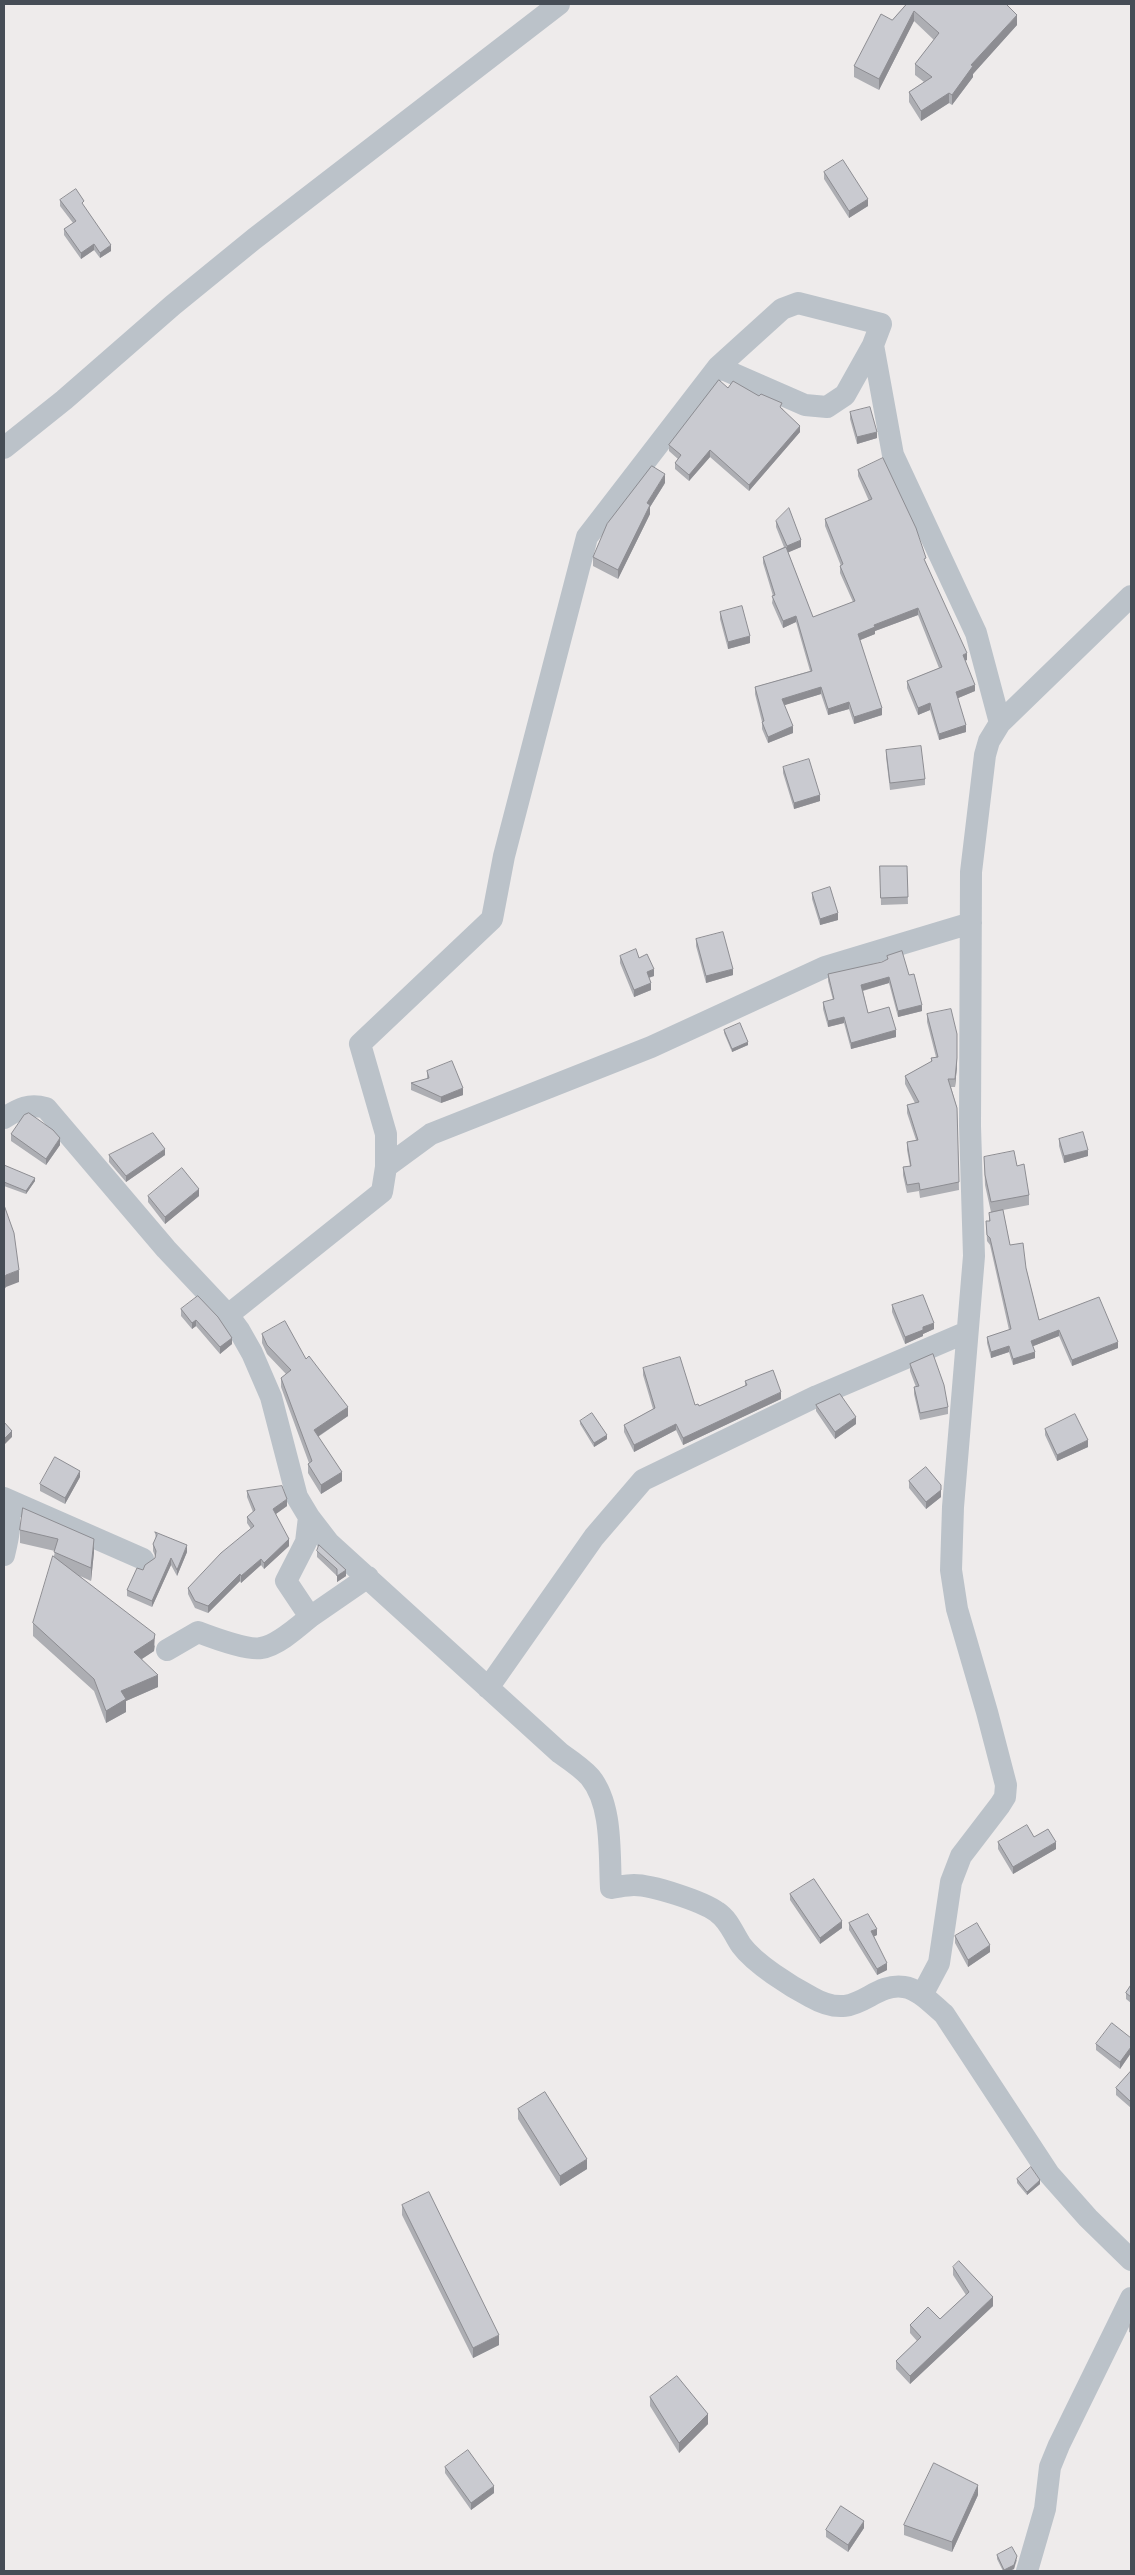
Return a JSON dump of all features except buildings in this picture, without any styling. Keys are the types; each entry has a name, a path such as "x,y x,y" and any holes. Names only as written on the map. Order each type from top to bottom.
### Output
{"street":[{"path":"4,448 71,394 173,305 254,238 559,4"},
{"path":"228,1315 382,1192 386,1167 386,1134 360,1044 492,919 504,856 587,537 718,367 782,309 798,303 881,324 845,395 827,407 805,405 718,367"},
{"path":"872,345 893,455 976,633 1000,723"},
{"path":"922,1995 939,1963 951,1882 961,1856 1005,1797 1004,1776 957,1610 951,1570 952,1520 967,1332 972,1299 974,1256 970,1126 971,872 985,755 989,740 1000,723 1131,596"},
{"path":"386,1167 431,1134 651,1047 825,967 971,923"},
{"path":"4,1118 20,1108 33,1104 46,1108 166,1249 228,1315 252,1353 271,1397 297,1497 309,1517 329,1543 560,1753 589,1776 595,1784 606,1817 611,1888 635,1885 675,1894 716,1911 732,1926 741,1945 756,1961 812,1998 838,2007 857,2004 885,1989 904,1987 922,1995 944,2014 1049,2174 1088,2218 1131,2260"},
{"path":"488,1688 594,1537 643,1480 817,1396 967,1332"},
{"path":"4,1498 8,1508 10,1524 4,1555"},
{"path":"4,1498 143,1559"},
{"path":"309,1517 306,1542 286,1580 310,1618"},
{"path":"167,1650 198,1632 229,1642 261,1649 289,1634 368,1577"},
{"path":"1027,2571 1045,2509 1050,2467 1131,2298"}]}
